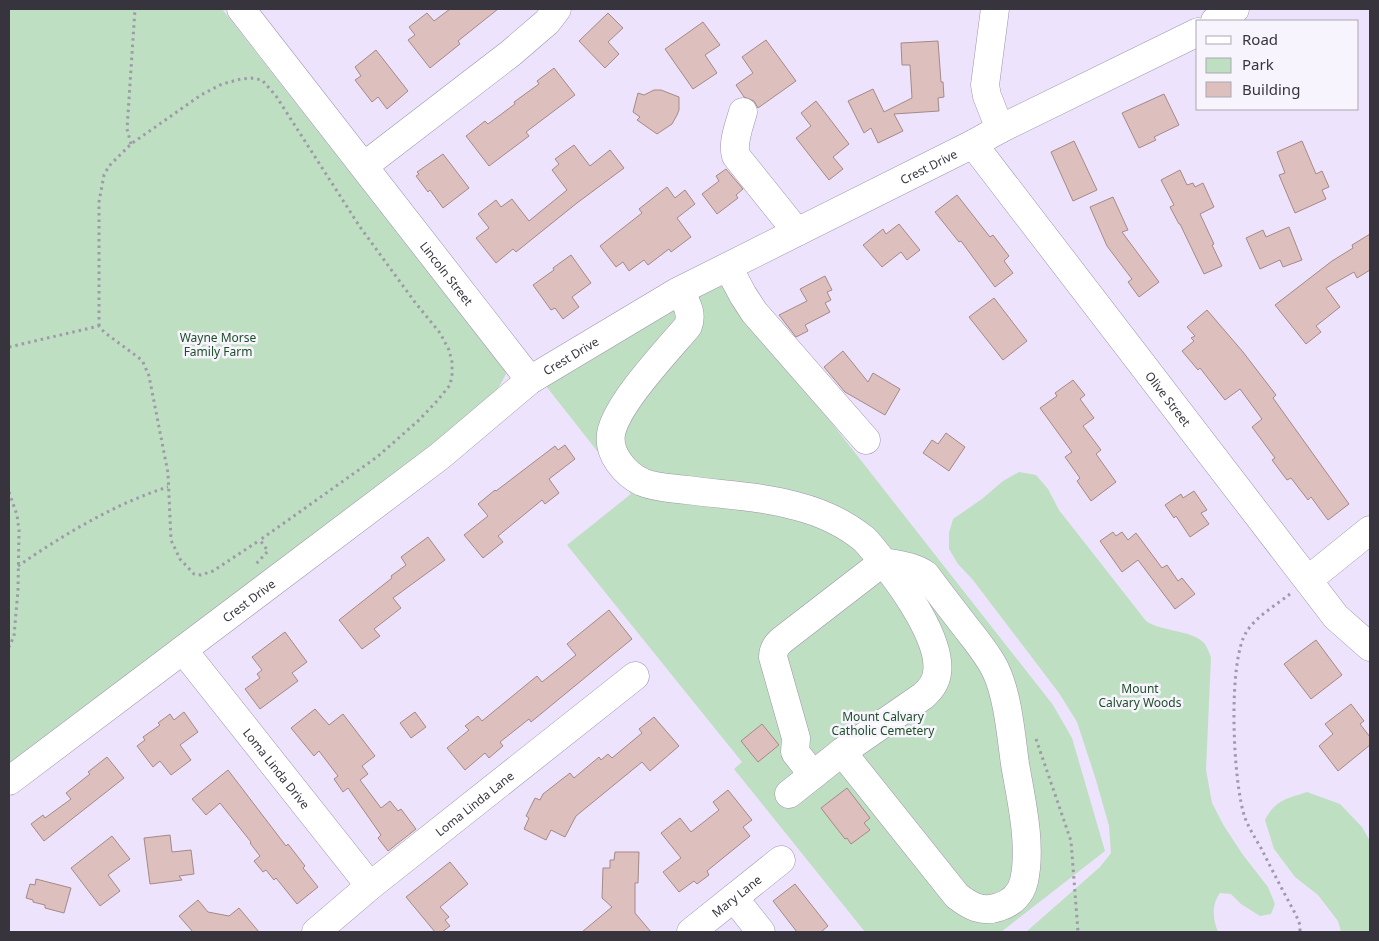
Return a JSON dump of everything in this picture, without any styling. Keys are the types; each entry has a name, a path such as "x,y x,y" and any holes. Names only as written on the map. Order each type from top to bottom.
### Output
{"street":[{"name":"Lincoln Street","path":"240,9 530,380"},
{"path":"364,166 511,53 547,22 557,9"},
{"path":"995,9 985,85 987,96 1000,129"},
{"path":"1217,20 1235,9"},
{"name":"Crest Drive","path":"9,781 440,456 530,380 680,291 1000,129 1196,33"},
{"path":"743,112 736,144 736,156 797,232"},
{"name":"Olive Street","path":"973,144 1336,617 1370,648"},
{"path":"728,267 742,295 754,312 866,440"},
{"path":"680,291 691,315 690,321 688,326 634,390 620,413 611,434 613,452 618,460 632,476 651,485 775,501 829,517 864,539 904,588 925,627 938,666 936,679 929,691 842,752 789,794"},
{"path":"1308,580 1370,530"},
{"path":"813,775 795,752 796,738 773,657 775,648 782,640 883,562 920,570 983,649 997,672 1009,722 1024,821 1025,869 1020,891 1015,898 1003,906 992,910 980,909 968,904 957,896 842,752"},
{"name":"Loma Linda Drive","path":"183,650 370,886"},
{"name":"Loma Linda Lane","path":"316,932 370,886 635,676"},
{"name":"Mary Lane","path":"691,932 780,860"},
{"path":"734,898 761,932"}],"path":[{"path":"131,144 127,129 135,9"},
{"path":"251,78 262,80 276,96 360,227 440,333 452,362 450,385 419,420 377,457 260,540 213,571 201,575 194,574 180,559 171,540 168,473 147,368 139,358 104,332 100,326 98,246 100,191 104,175 109,166 131,144 201,95 222,84 251,78"},
{"path":"9,347 100,326"},
{"path":"18,566 103,516 151,492 168,487"},
{"path":"9,492 19,530 18,590 14,636 9,647"},
{"path":"250,570 268,551 260,540"},
{"path":"1300,932 1300,925 1296,915 1245,818 1237,788 1234,732 1237,663 1241,642 1247,631 1258,619 1308,580"},
{"path":"1034,731 1071,841 1078,932"}],"green space":[{"name":"Wayne Morse Family Farm","path":"9,9 222,9 505,369 506,374 499,387 490,396 416,460 9,766"},
{"name":"Mount Calvary Catholic Cemetery","path":"721,282 1053,705 1072,738 1105,851 1001,932 865,932 734,769 742,762 567,545 631,494 546,386"},
{"name":"Mount Calvary Woods","path":"1019,472 1036,475 1048,489 1059,510 1146,621 1153,625 1185,633 1199,639 1206,646 1211,657 1206,770 1212,803 1243,855 1268,887 1275,904 1271,914 1260,916 1241,904 1231,894 1220,893 1214,907 1215,923 1218,932 1026,932 1100,867 1111,853 1109,826 1077,722 1059,693 973,580 958,564 949,549 949,533 953,519 982,499 1003,481"},
{"path":"1307,792 1340,804 1362,827 1370,841 1370,932 1341,932 1338,921 1318,895 1295,877 1274,849 1265,820 1269,813 1288,798"}],"building":[{"path":"450,9 498,9 458,41 460,44 430,68 408,40 415,35 409,27 427,13 434,21"},
{"path":"608,13 623,28 608,42 619,54 605,68 579,41"},
{"path":"703,22 720,45 705,55 717,73 693,89 665,49"},
{"path":"766,40 796,81 758,108 754,101 744,97 736,85 753,73 742,57"},
{"path":"938,41 944,97 938,98 939,111 894,114 903,131 878,143 871,128 864,133 848,101 873,89 884,112 912,98 910,65 902,65 901,43"},
{"path":"376,50 408,91 387,109 378,97 372,102 355,80 361,76 355,67"},
{"path":"554,68 575,95 526,132 529,136 489,166 466,136 485,121 488,124 515,104 514,102 539,84 537,81"},
{"path":"654,90 661,90 679,97 679,110 672,124 657,134 637,120 640,117 633,112 638,93 644,95"},
{"path":"1164,94 1179,125 1154,137 1156,140 1139,148 1122,113"},
{"path":"816,101 849,144 833,157 843,169 829,180 796,138 811,126 801,113"},
{"path":"1074,141 1097,190 1073,201 1051,152"},
{"path":"1302,141 1316,174 1322,171 1329,187 1322,190 1326,199 1295,213 1279,175 1285,173 1277,152"},
{"path":"574,145 590,166 610,150 624,168 516,252 513,249 496,263 476,238 489,228 478,214 496,200 501,207 512,199 529,221 567,190 552,170 559,164 555,159"},
{"path":"443,154 469,188 443,208 430,190 428,192 416,176 419,174 417,172"},
{"path":"726,169 743,189 736,195 738,198 717,214 702,194 719,181 716,176"},
{"path":"1180,170 1187,185 1193,183 1195,187 1203,183 1214,207 1200,214 1222,266 1204,274 1170,207 1174,205 1161,180"},
{"path":"667,187 675,198 685,190 695,204 677,218 691,237 671,252 669,249 648,265 644,260 629,271 623,262 616,267 600,246 642,213 639,209"},
{"path":"957,195 990,237 993,235 1009,256 1004,261 1013,273 995,287 961,241 959,242 935,212"},
{"path":"1113,197 1128,230 1122,232 1159,282 1139,297 1128,282 1132,279 1107,246 1090,207"},
{"path":"899,224 920,250 907,260 901,252 882,267 863,245 883,229 886,234"},
{"path":"1289,227 1302,260 1283,267 1280,260 1260,269 1246,238 1263,230 1266,237"},
{"path":"1370,234 1370,270 1357,278 1354,272 1326,288 1340,307 1316,326 1321,332 1306,344 1275,305 1332,261 1353,248 1352,245"},
{"path":"571,255 591,283 572,297 579,307 563,319 555,308 551,310 533,285"},
{"path":"825,276 832,290 827,292 831,300 825,303 830,312 805,325 808,331 796,337 779,315 807,301 800,289"},
{"path":"994,298 1027,341 1003,360 969,317"},
{"path":"1207,310 1276,395 1273,398 1349,504 1328,520 1311,497 1308,500 1291,478 1287,480 1272,460 1275,458 1252,427 1262,419 1240,389 1225,400 1200,368 1198,370 1182,351 1194,341 1191,338 1195,336 1187,327"},
{"path":"843,351 868,382 873,373 900,389 885,415 845,392 824,367"},
{"path":"1073,380 1085,395 1080,399 1094,418 1083,426 1101,450 1096,454 1116,482 1091,501 1077,481 1080,478 1065,457 1072,452 1040,408 1057,396 1055,393"},
{"path":"946,433 965,447 949,471 923,453 932,440 938,444"},
{"path":"565,445 575,459 549,479 559,493 545,504 542,500 498,536 503,542 483,558 464,535 488,516 478,504 555,446 558,450"},
{"path":"1194,491 1207,510 1201,513 1209,524 1190,537 1176,516 1174,518 1165,505 1181,494 1183,498"},
{"path":"1113,532 1116,536 1122,532 1128,540 1136,533 1162,568 1167,565 1178,581 1182,578 1195,594 1175,609 1138,560 1122,572 1100,541"},
{"path":"428,537 445,560 393,598 401,608 374,629 380,636 362,649 339,620 406,565 401,557"},
{"path":"609,610 632,639 531,722 529,719 500,742 503,746 489,758 485,753 465,770 447,748 469,730 465,726 478,716 482,721 537,676 542,682 576,655 567,644"},
{"path":"285,632 307,662 292,673 298,681 260,709 245,689 260,678 257,674 262,670 252,657"},
{"path":"1316,640 1342,675 1311,699 1284,664"},
{"path":"1351,704 1364,721 1360,724 1370,737 1370,745 1338,771 1319,746 1333,734 1325,724"},
{"path":"315,709 329,725 343,714 375,756 362,766 368,774 360,780 381,808 390,801 398,811 401,809 416,829 388,851 378,838 381,835 348,788 343,792 334,779 338,776 319,751 314,756 291,728"},
{"path":"184,712 198,732 180,745 191,760 171,775 160,761 153,767 137,746 145,740 143,737 160,725 158,723 170,714 174,720"},
{"path":"415,712 426,727 411,738 400,723"},
{"path":"654,717 679,746 650,771 642,762 576,816 565,837 551,830 546,840 524,829 529,818 526,816 535,798 540,800 543,794 570,773 574,778 599,757 601,760 608,754 612,758 642,733 639,729"},
{"path":"762,724 779,745 758,762 741,741"},
{"path":"107,757 124,778 44,841 31,824 43,815 45,818 71,799 66,793 90,774 88,772"},
{"path":"228,770 286,846 288,844 305,866 303,868 318,887 297,904 276,878 274,880 266,870 263,872 254,861 260,856 220,803 206,815 192,799"},
{"path":"847,788 870,818 864,823 870,830 851,844 821,808"},
{"path":"728,790 752,820 743,827 750,836 707,871 709,875 697,884 694,881 679,892 663,872 681,858 661,833 680,818 691,832 719,810 713,802"},
{"path":"170,835 172,852 191,850 194,874 179,876 182,880 150,884 144,838"},
{"path":"112,836 130,859 108,875 120,891 100,906 71,868"},
{"path":"615,852 639,852 638,883 635,883 635,913 651,932 582,932 612,907 602,898 603,868 610,868 610,860 614,860"},
{"path":"450,862 468,884 440,907 449,917 445,920 450,926 442,932 435,932 406,897"},
{"path":"36,879 71,888 64,913 45,908 45,905 26,898 30,884 35,885"},
{"path":"795,884 828,926 821,932 797,932 773,901"},
{"path":"198,900 208,912 229,916 239,908 259,932 193,932 179,916"}]}
